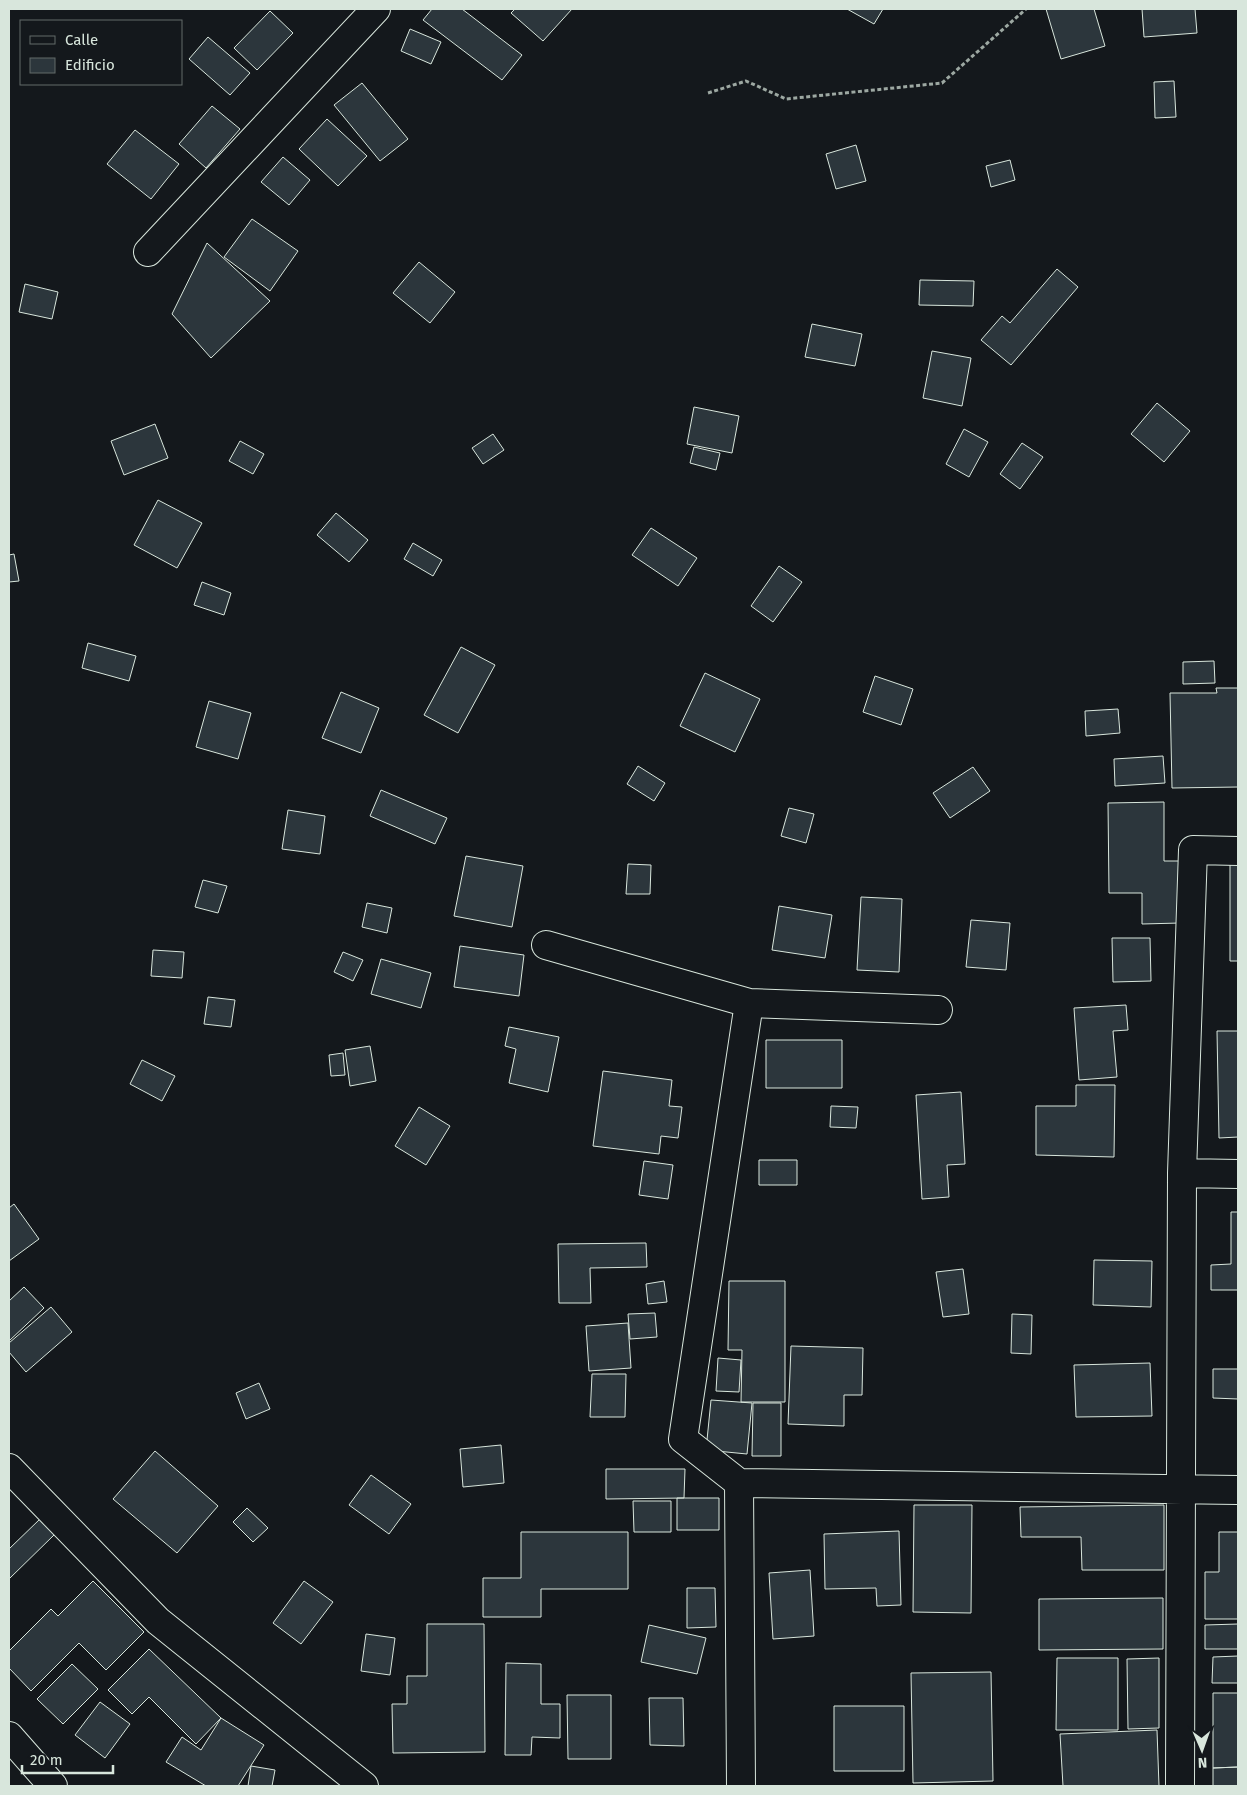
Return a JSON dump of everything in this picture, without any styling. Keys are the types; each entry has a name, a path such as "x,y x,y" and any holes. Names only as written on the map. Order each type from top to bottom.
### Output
{"street":[{"path":"148,252 376,9"},
{"path":"1180,1786 1182,1173 1193,850 1238,851"},
{"path":"546,945 749,1003 938,1010"},
{"path":"749,1003 683,1439 739,1483 1238,1490"},
{"path":"1182,1173 1238,1174"},
{"path":"9,1468 158,1621 364,1786"},
{"path":"739,1483 741,1786"},
{"path":"9,1736 53,1786"}],"path":[{"path":"708,93 746,82 786,99 942,83 1026,9"}],"building":[{"path":"432,9 462,9 522,55 502,80 423,20"},
{"path":"515,9 572,9 543,41 511,13"},
{"path":"847,9 883,9 874,24"},
{"path":"1046,9 1094,9 1105,46 1061,59"},
{"path":"1142,9 1195,9 1197,33 1144,37"},
{"path":"270,11 293,33 257,70 234,48"},
{"path":"410,29 441,42 431,64 401,51"},
{"path":"208,37 250,73 230,95 189,59"},
{"path":"1174,81 1176,117 1155,118 1154,82"},
{"path":"362,83 408,139 380,161 334,105"},
{"path":"212,106 240,129 206,168 179,144"},
{"path":"327,119 367,156 338,186 299,149"},
{"path":"135,130 179,164 151,199 107,164"},
{"path":"856,145 866,181 836,189 826,154"},
{"path":"283,157 310,180 289,205 261,182"},
{"path":"1010,160 1015,180 991,187 986,166"},
{"path":"252,219 298,251 270,291 224,257"},
{"path":"207,243 270,301 211,358 172,314"},
{"path":"419,262 455,292 430,323 393,293"},
{"path":"1057,269 1078,287 1011,365 981,340 1002,316 1010,323"},
{"path":"920,280 974,281 973,306 919,305"},
{"path":"25,284 58,292 52,319 19,312"},
{"path":"812,324 862,334 855,366 805,357"},
{"path":"932,351 971,358 962,406 923,398"},
{"path":"1157,403 1190,431 1164,462 1131,434"},
{"path":"694,407 739,416 732,453 687,444"},
{"path":"155,424 168,458 124,475 111,441"},
{"path":"964,429 988,442 969,477 946,464"},
{"path":"493,434 504,450 483,464 472,448"},
{"path":"240,441 264,454 253,474 229,461"},
{"path":"1022,443 1043,457 1020,489 1000,474"},
{"path":"694,447 720,453 716,470 690,463"},
{"path":"158,500 202,523 177,568 134,545"},
{"path":"336,513 368,540 349,562 317,535"},
{"path":"651,528 697,558 678,586 632,555"},
{"path":"413,543 442,560 433,576 404,559"},
{"path":"14,554 19,581 9,582 9,555"},
{"path":"779,566 802,582 773,622 751,606"},
{"path":"202,582 231,593 224,615 194,605"},
{"path":"88,643 136,656 129,681 82,668"},
{"path":"461,647 495,665 458,733 424,715"},
{"path":"1214,661 1215,683 1183,684 1183,662"},
{"path":"705,673 760,699 735,752 680,726"},
{"path":"875,676 913,689 901,725 863,712"},
{"path":"1216,688 1238,688 1238,787 1172,788 1170,693 1217,693"},
{"path":"341,692 379,708 361,753 322,738"},
{"path":"209,701 251,713 238,759 196,747"},
{"path":"1118,709 1120,733 1086,736 1085,711"},
{"path":"1163,756 1165,783 1115,786 1114,759"},
{"path":"638,766 665,783 654,801 627,784"},
{"path":"973,767 990,791 950,818 933,793"},
{"path":"381,790 447,818 435,844 370,816"},
{"path":"1164,802 1164,861 1179,861 1180,923 1142,924 1142,893 1109,893 1108,803"},
{"path":"789,808 814,814 806,843 781,836"},
{"path":"288,810 325,816 320,854 282,849"},
{"path":"466,856 523,866 512,927 454,916"},
{"path":"1230,858 1238,858 1238,961 1230,961"},
{"path":"628,864 651,865 650,894 626,894"},
{"path":"203,880 227,886 218,913 195,907"},
{"path":"861,897 902,899 899,972 857,970"},
{"path":"367,903 392,908 387,933 362,927"},
{"path":"779,906 832,915 825,958 772,950"},
{"path":"971,920 1010,923 1006,970 966,967"},
{"path":"1112,938 1150,938 1151,981 1113,982"},
{"path":"460,946 524,955 519,996 454,987"},
{"path":"153,950 184,952 182,978 151,976"},
{"path":"343,952 363,960 353,981 334,972"},
{"path":"381,959 431,973 421,1008 371,994"},
{"path":"208,997 235,1000 231,1027 204,1024"},
{"path":"1126,1005 1128,1030 1113,1031 1117,1077 1079,1080 1074,1008"},
{"path":"509,1027 559,1037 548,1092 509,1083 516,1049 505,1046"},
{"path":"1217,1031 1238,1031 1238,1137 1219,1138"},
{"path":"766,1040 842,1040 842,1088 766,1088"},
{"path":"370,1046 376,1081 350,1086 345,1050"},
{"path":"343,1053 345,1075 331,1076 329,1055"},
{"path":"142,1060 175,1076 162,1101 130,1084"},
{"path":"603,1071 672,1080 669,1106 682,1107 678,1138 661,1136 659,1154 593,1146"},
{"path":"1076,1085 1115,1085 1114,1157 1036,1155 1036,1106 1076,1106"},
{"path":"961,1092 965,1164 947,1165 949,1197 922,1199 916,1095"},
{"path":"831,1106 858,1107 856,1128 830,1127"},
{"path":"419,1107 450,1126 426,1165 395,1146"},
{"path":"759,1160 797,1160 797,1185 759,1185"},
{"path":"644,1161 673,1165 668,1199 639,1195"},
{"path":"14,1204 39,1239 9,1261 9,1208"},
{"path":"1231,1212 1238,1212 1238,1290 1211,1290 1211,1265 1231,1264"},
{"path":"646,1243 647,1267 590,1268 591,1303 559,1303 558,1244"},
{"path":"1094,1260 1152,1261 1151,1307 1093,1305"},
{"path":"963,1269 969,1314 943,1317 936,1272"},
{"path":"664,1281 667,1302 648,1304 646,1284"},
{"path":"729,1281 785,1281 785,1402 741,1402 742,1350 728,1350"},
{"path":"24,1287 44,1308 9,1341 9,1301"},
{"path":"51,1307 72,1332 26,1372 9,1352 9,1343"},
{"path":"655,1313 657,1337 630,1339 628,1314"},
{"path":"1012,1314 1032,1315 1031,1354 1011,1353"},
{"path":"628,1323 631,1368 589,1371 586,1326"},
{"path":"791,1346 863,1348 862,1395 844,1395 844,1426 788,1424"},
{"path":"718,1358 741,1360 739,1392 716,1391"},
{"path":"1150,1363 1152,1416 1076,1417 1074,1365"},
{"path":"1213,1369 1238,1369 1238,1399 1213,1398"},
{"path":"592,1374 626,1374 625,1417 590,1417"},
{"path":"259,1383 270,1409 246,1419 236,1393"},
{"path":"711,1400 752,1403 747,1454 706,1450"},
{"path":"753,1403 781,1403 781,1456 752,1456"},
{"path":"501,1445 504,1483 463,1487 460,1449"},
{"path":"155,1451 218,1506 177,1553 113,1499"},
{"path":"606,1469 685,1469 684,1498 606,1499"},
{"path":"371,1475 411,1504 389,1534 349,1505"},
{"path":"677,1498 719,1498 719,1530 677,1530"},
{"path":"633,1501 671,1501 671,1532 634,1532"},
{"path":"914,1505 972,1505 971,1613 913,1612"},
{"path":"1164,1505 1164,1570 1082,1570 1081,1537 1021,1537 1020,1507"},
{"path":"247,1508 268,1528 253,1542 233,1522"},
{"path":"40,1519 55,1534 9,1579 9,1549"},
{"path":"899,1531 901,1605 877,1606 876,1588 825,1589 824,1534"},
{"path":"521,1532 628,1532 628,1589 541,1589 541,1617 483,1617 483,1578 521,1578"},
{"path":"1219,1532 1238,1532 1238,1619 1205,1619 1205,1572 1219,1572"},
{"path":"810,1570 814,1636 773,1639 769,1573"},
{"path":"93,1581 144,1632 106,1670 79,1643 31,1691 9,1668 9,1651 51,1609 58,1616"},
{"path":"304,1581 333,1602 301,1644 273,1623"},
{"path":"687,1588 715,1588 716,1627 687,1628"},
{"path":"1163,1598 1163,1649 1039,1650 1039,1599"},
{"path":"427,1624 484,1624 485,1752 393,1753 392,1704 407,1704 407,1676 427,1676"},
{"path":"1238,1624 1238,1649 1205,1649 1205,1625"},
{"path":"649,1625 706,1638 697,1674 641,1662"},
{"path":"366,1634 395,1638 390,1675 361,1671"},
{"path":"149,1649 221,1718 196,1744 149,1697 132,1714 108,1690"},
{"path":"1238,1656 1238,1683 1212,1683 1213,1657"},
{"path":"1057,1658 1118,1658 1118,1730 1056,1730"},
{"path":"1159,1658 1159,1728 1128,1729 1127,1659"},
{"path":"506,1663 541,1664 541,1704 560,1704 560,1738 532,1737 531,1755 505,1755"},
{"path":"72,1664 98,1689 63,1724 37,1699"},
{"path":"991,1672 993,1781 913,1783 911,1673"},
{"path":"1213,1693 1238,1693 1238,1767 1213,1768"},
{"path":"567,1695 611,1695 611,1759 568,1759"},
{"path":"649,1698 683,1698 684,1746 650,1745"},
{"path":"100,1702 130,1724 105,1758 75,1735"},
{"path":"834,1706 904,1706 904,1771 834,1771"},
{"path":"221,1718 264,1745 238,1786 206,1786 166,1762 182,1737 201,1750"},
{"path":"1157,1730 1159,1786 1063,1786 1060,1734"},
{"path":"251,1766 275,1770 272,1786 248,1786"},
{"path":"1238,1767 1238,1786 1213,1786 1213,1768"}]}
